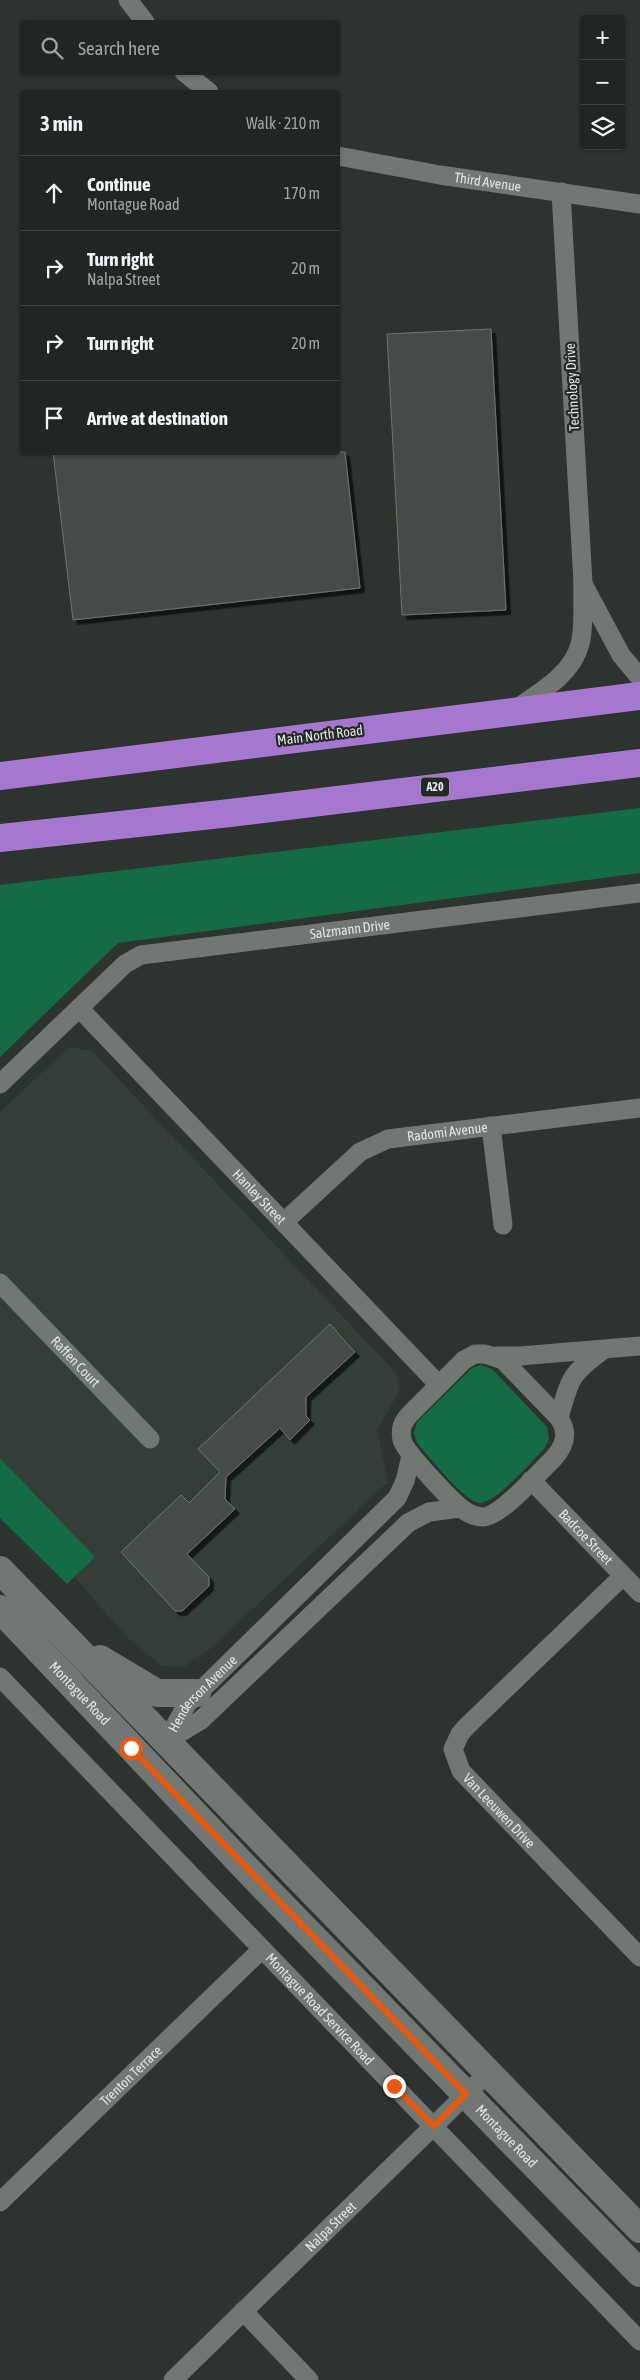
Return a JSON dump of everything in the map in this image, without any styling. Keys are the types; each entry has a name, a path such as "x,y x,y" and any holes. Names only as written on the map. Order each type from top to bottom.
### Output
{"highway":[{"name":"Main North Road","path":"0,776 640,696"},
{"name":"A20","path":"0,838 230,813 640,763"}],"main road":[{"name":"Montague Road","path":"0,1570 640,2229"},
{"name":"Montague Road","path":"0,1609 145,1762 640,2273"},
{"path":"68,1640 157,1693 198,1693"},
{"path":"145,1762 166,1741"}],"street":[{"path":"128,0 143,12"},
{"path":"188,75 206,90"},
{"name":"Third Avenue","path":"340,156 440,175 640,204"},
{"name":"Technology Drive","path":"514,711 554,683 566,670 580,644 583,583 561,192"},
{"name":"Technology Drive","path":"583,583 621,655 640,678"},
{"name":"Salzmann Drive","path":"79,1008 125,964 141,955 640,893"},
{"path":"0,1084 79,1008"},
{"name":"Hanley Street","path":"79,1008 439,1385"},
{"name":"Radomi Avenue","path":"284,1222 360,1152 388,1139 640,1108"},
{"path":"492,1126 503,1225"},
{"name":"Raffen Court","path":"0,1283 150,1439"},
{"path":"496,1356 516,1371 559,1418 565,1426 564,1444 560,1451 532,1480 492,1515 483,1517 474,1516 460,1508 411,1456 402,1440 402,1425 409,1415 464,1360 475,1354 496,1356 640,1346"},
{"path":"559,1418 571,1378 576,1371 603,1350"},
{"name":"Henderson Avenue","path":"166,1741 187,1704 397,1498 405,1481 411,1456"},
{"name":"Badcoe Street","path":"532,1480 640,1593"},
{"name":"Henderson Avenue","path":"166,1741 201,1720 408,1523 429,1512 460,1508"},
{"name":"Van Leeuwen Drive","path":"624,1576 466,1727 460,1734 454,1749 461,1771 640,1957"},
{"name":"Montague Road Service Road","path":"0,1677 640,2341"},
{"name":"Trenton Terrace","path":"0,2202 262,1949"},
{"name":"Nalpa Street","path":"173,2380 488,2073"},
{"path":"243,2311 309,2380"}],"shaded area":[{"path":"69,1047 92,1051 397,1374 400,1390 377,1430 388,1482 210,1649 184,1667 162,1666 129,1639 108,1616 75,1577 94,1557 0,1458 0,1112"}],"green space":[{"path":"640,808 640,873 118,943 0,1057 0,885"},
{"path":"481,1365 492,1369 547,1427 549,1439 544,1449 514,1480 495,1497 480,1503 473,1501 456,1487 417,1443 414,1433 417,1422 472,1368"},
{"path":"0,1458 95,1557 67,1584 0,1518"}],"building":[{"path":"491,329 506,610 402,615 387,334"},
{"path":"340,452 345,452 360,588 73,620 53,455 340,455"},
{"path":"330,1324 355,1352 306,1397 306,1416 310,1420 290,1440 280,1428 226,1477 225,1499 235,1509 187,1554 209,1577 209,1586 182,1611 175,1611 121,1552 181,1495 189,1503 220,1472 198,1449"}],"route":[{"path":"131,1748 260,1884 466,2094 434,2126 394,2086"}]}
